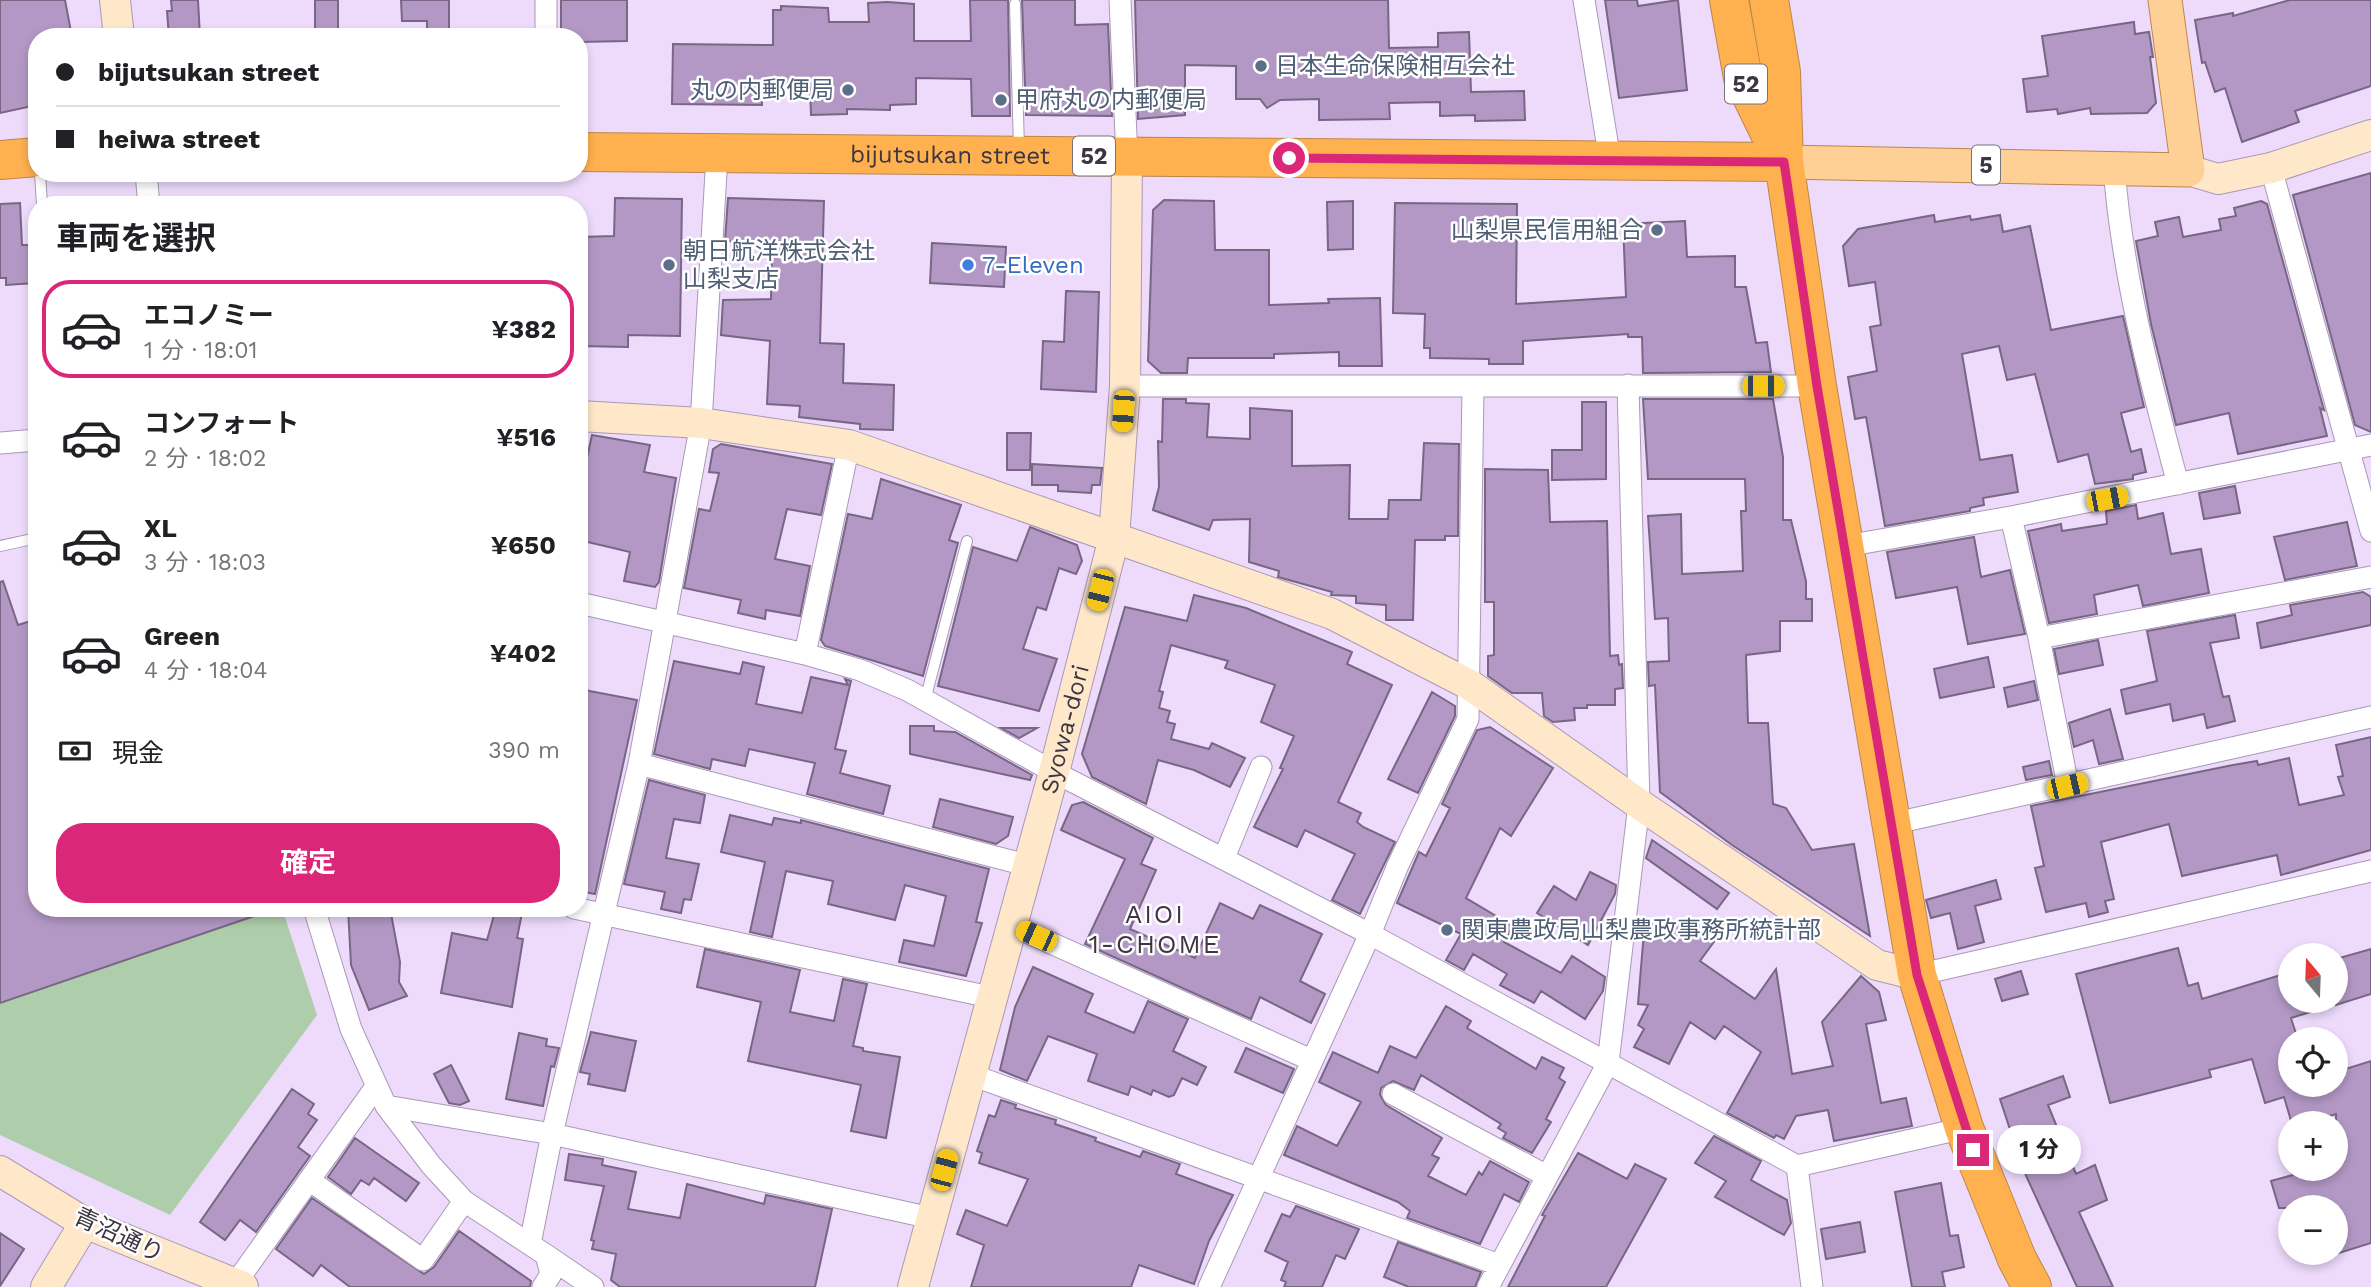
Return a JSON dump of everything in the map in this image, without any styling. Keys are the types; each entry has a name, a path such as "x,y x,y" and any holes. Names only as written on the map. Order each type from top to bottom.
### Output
{"highway":[{"name":"52","path":"1729,0 1743,78 1784,162"},
{"name":"52","path":"1769,0 1780,72 1784,162"},
{"name":"bijutsukan street","path":"588,152 717,156 1020,155 1784,162"},
{"path":"0,160 28,158"},
{"path":"1784,162 1817,386 1917,975 1964,1128 2017,1259 2032,1287"}],"main road":[{"path":"2165,0 2188,170"},
{"name":"5","path":"1784,162 2188,170"}],"street":[{"path":"115,0 118,28"},
{"path":"545,0 546,28"},
{"path":"1120,0 1127,158"},
{"path":"1584,0 1609,160"},
{"path":"2188,170 2218,179 2271,168 2371,135"},
{"path":"543,1287 551,1274 538,1250 552,1134 639,764 701,423 717,156"},
{"name":"Syowa-dori","path":"913,1287 1026,865 1054,772 1114,538 1125,386 1127,158"},
{"path":"2113,167 2122,247 2151,382 2178,484"},
{"path":"2271,168 2371,531"},
{"path":"1488,1287 1608,1063 1639,804 1628,385"},
{"path":"1125,386 1817,386"},
{"path":"1209,1287 1370,934 1398,865 1468,719 1473,387"},
{"path":"588,417 701,423 849,445 1332,614 1470,685 1639,804 1877,965 1917,975 2371,871"},
{"path":"0,443 28,441"},
{"path":"805,654 849,445"},
{"path":"1846,546 2011,517 2348,452 2371,445"},
{"path":"2011,517 2039,638 2067,786"},
{"path":"2039,638 2371,577"},
{"path":"588,605 805,654 860,670 925,700 1054,772 1370,934 1797,1166 1964,1128"},
{"path":"1891,824 2371,717"},
{"path":"639,764 1026,865"},
{"path":"1224,858 1261,767"},
{"path":"588,912 990,997"},
{"path":"317,917 351,1029 381,1097 431,1165 464,1201 593,1287"},
{"path":"1012,925 1311,1060"},
{"path":"969,1074 1499,1265"},
{"path":"1394,1094 1547,1176"},
{"path":"381,1097 931,1218"},
{"path":"239,1286 309,1180 381,1097"},
{"path":"1797,1166 1812,1287"},
{"name":"青沼通り","path":"0,1171 85,1223 239,1286"},
{"path":"309,1180 423,1260 464,1201"},
{"path":"46,1287 85,1223"}],"lane":[{"path":"1015,4 1020,155"},
{"path":"0,546 28,540"},
{"path":"925,700 967,541"}],"green space":[{"path":"236,917 285,917 317,1015 170,1215 0,1135 0,1003 237,921"}],"building":[{"path":"0,0 65,0 70,28 28,28 28,107 0,113"},
{"path":"171,0 198,0 200,28 168,28 167,11 172,11"},
{"path":"315,0 338,0 338,28 315,28"},
{"path":"401,0 449,0 449,28 427,28 427,21 402,21"},
{"path":"561,0 627,0 627,41 588,42 588,28 561,28"},
{"path":"970,0 1008,0 1010,116 972,116 971,79 916,78 916,104 890,105 890,110 847,109 847,114 811,115 810,88 762,88 762,105 672,104 673,44 773,45 773,10 781,10 781,6 828,8 829,22 869,22 868,3 914,4 914,41 971,41"},
{"path":"1022,0 1075,0 1075,25 1108,24 1112,116 1026,115"},
{"path":"1135,0 1388,0 1389,48 1438,47 1438,33 1469,32 1471,92 1524,91 1525,120 1475,121 1475,115 1440,116 1440,102 1389,103 1390,119 1319,120 1319,99 1280,100 1267,108 1260,99 1236,99 1236,66 1185,65 1185,115 1138,119"},
{"path":"1605,0 1637,0 1638,6 1678,0 1687,90 1619,98"},
{"path":"2290,0 2371,0 2371,86 2295,111 2299,122 2242,142 2225,88 2215,92 2205,62 2202,63 2195,20 2233,13 2233,16"},
{"path":"2134,22 2135,34 2149,32 2153,57 2150,57 2156,103 2147,113 2091,114 2090,108 2058,114 2057,109 2027,112 2023,79 2048,76 2042,36"},
{"path":"2371,173 2371,432 2355,425 2293,195"},
{"path":"615,198 682,199 680,336 628,335 628,347 588,346 588,237 614,236"},
{"path":"728,198 824,201 820,343 844,344 843,383 894,385 893,430 860,429 860,424 799,417 800,406 767,404 770,341 721,335 723,300 771,299 772,242 725,241"},
{"path":"1164,200 1214,201 1215,250 1269,250 1269,305 1329,303 1328,299 1380,298 1382,366 1339,366 1339,352 1274,354 1274,358 1188,358 1187,373 1161,373 1148,361 1153,210"},
{"path":"1353,201 1353,249 1328,250 1327,202"},
{"path":"2261,201 2267,204 2324,410 2320,408 2327,436 2238,454 2229,413 2176,425 2151,324 2136,241 2158,236 2155,222 2179,217 2183,237 2221,230 2219,219 2236,216 2234,208"},
{"path":"20,203 22,245 28,245 28,283 6,285 6,278 0,278 0,204"},
{"path":"1395,203 1517,204 1516,304 1626,297 1623,224 1685,221 1687,257 1735,256 1735,287 1746,287 1756,343 1767,342 1771,372 1643,373 1642,337 1628,337 1628,334 1523,341 1523,364 1489,364 1489,359 1430,358 1430,348 1424,348 1425,314 1393,313"},
{"path":"1934,215 1935,222 1970,216 1971,220 2000,215 2003,232 2030,226 2051,330 2123,316 2144,407 2121,413 2131,452 2141,449 2146,472 2133,475 2133,479 2095,484 2088,454 2058,462 2035,374 2007,380 1999,346 1962,354 1980,460 2012,455 2018,492 1983,498 1984,505 1970,508 1970,511 1885,526 1866,417 1855,419 1848,377 1877,371 1870,327 1881,325 1875,282 1849,286 1843,246 1858,229"},
{"name":"7-Eleven","path":"932,243 1006,247 1004,287 930,283"},
{"path":"1066,291 1099,292 1096,392 1041,389 1043,341 1064,342"},
{"path":"1163,399 1186,399 1186,403 1209,404 1207,437 1250,439 1250,408 1292,411 1292,466 1350,465 1349,519 1388,519 1389,500 1421,500 1424,443 1459,444 1458,536 1445,536 1445,540 1415,540 1413,620 1386,620 1386,605 1356,603 1356,596 1331,595 1332,592 1278,577 1279,571 1249,562 1250,519 1213,520 1209,530 1153,510 1159,487 1158,441 1162,442"},
{"path":"1643,399 1773,399 1783,457 1783,520 1791,520 1806,581 1806,599 1812,599 1812,621 1780,621 1780,651 1746,655 1748,723 1768,723 1773,804 1786,808 1812,850 1854,844 1870,936 1732,845 1660,792 1655,685 1649,686 1648,662 1669,661 1668,618 1655,619 1648,516 1681,514 1682,574 1743,571 1741,511 1746,511 1745,479 1648,479"},
{"path":"1582,402 1606,402 1606,479 1552,480 1552,450 1582,450"},
{"path":"1007,433 1031,433 1030,470 1007,470"},
{"path":"592,435 650,445 644,472 676,478 659,582 655,587 624,581 630,552 588,542 588,453"},
{"path":"721,444 832,464 821,515 787,509 775,559 810,566 800,616 766,610 765,619 738,613 741,600 684,588 699,509 710,511 719,473 709,472 713,449"},
{"path":"1032,464 1102,468 1100,485 1092,485 1091,493 1058,491 1058,485 1032,485"},
{"path":"1485,469 1548,470 1550,522 1607,521 1610,656 1618,655 1619,665 1622,664 1623,688 1615,689 1615,705 1574,708 1575,720 1553,722 1544,716 1542,693 1512,693 1488,676 1488,656 1494,655 1494,602 1485,602"},
{"path":"881,479 961,505 949,540 958,543 923,676 825,646 821,640 848,514 872,519"},
{"path":"2235,486 2240,513 2204,519 2199,493"},
{"path":"2136,505 2138,519 2163,513 2171,554 2201,549 2209,593 2143,606 2138,585 2094,595 2097,614 2049,623 2028,531 2061,524 2062,531 2107,524 2106,511"},
{"path":"2347,522 2357,566 2285,580 2274,537"},
{"path":"1030,527 1077,545 1082,561 1076,574 1059,568 1046,610 1037,607 1023,649 1057,659 1039,711 938,686 973,547 1017,561"},
{"path":"1974,537 1981,577 2010,570 2025,634 1968,644 1957,587 1896,598 1887,552"},
{"path":"3,581 18,625 28,622 28,917 251,917 0,1003 0,582"},
{"path":"2363,592 2371,597 2371,625 2261,648 2257,623 2292,615 2290,605"},
{"path":"1194,595 1246,608 1352,652 1347,664 1392,685 1338,802 1361,813 1357,822 1363,827 1395,842 1360,914 1332,900 1355,854 1305,830 1297,847 1254,827 1283,769 1280,768 1294,736 1261,722 1275,685 1225,668 1228,661 1171,645 1159,691 1163,692 1159,708 1170,711 1167,722 1175,724 1171,739 1209,749 1212,743 1245,758 1230,787 1194,770 1158,760 1146,804 1092,777 1082,754 1125,607 1187,621"},
{"path":"2235,615 2239,638 2210,643 2223,697 2229,696 2235,721 2207,728 2204,714 2173,721 2170,704 2126,714 2121,690 2157,681 2147,631"},
{"path":"2098,640 2103,665 2059,674 2054,649"},
{"path":"1988,657 1994,687 1940,698 1934,669"},
{"path":"674,661 740,674 743,662 764,667 756,704 802,713 811,677 848,685 845,679 851,681 835,749 846,751 840,773 890,786 883,814 807,794 815,763 749,749 745,766 712,759 710,769 654,754"},
{"path":"2034,681 2038,700 2008,707 2004,688"},
{"path":"588,691 637,700 595,894 588,893"},
{"path":"1432,692 1455,706 1455,716 1418,793 1388,779"},
{"path":"2110,709 2123,759 2099,764 2093,740 2074,747 2069,723"},
{"path":"910,726 934,726 934,731 955,732 1032,775 1030,780 910,754"},
{"path":"1490,727 1553,768 1511,836 1500,828 1466,898 1513,926 1504,942 1561,973 1572,956 1605,977 1603,991 1585,1019 1541,991 1534,1003 1500,985 1507,974 1473,954 1464,970 1446,960 1461,934 1397,903 1419,852 1426,856 1450,808 1442,804 1477,730"},
{"path":"1001,728 1037,728 1019,738"},
{"path":"2371,737 2371,850 2281,875 2277,855 2182,876 2169,824 2101,842 2114,899 2105,901 2108,912 2089,917 2086,903 2046,912 2035,868 2044,866 2031,806 2233,765 2257,761 2258,765 2289,758 2299,805 2344,795 2338,777 2343,776 2336,745"},
{"path":"2049,761 2052,775 2026,780 2023,767"},
{"path":"649,780 705,795 700,823 674,819 666,858 699,864 691,900 684,899 681,913 661,909 665,892 624,884"},
{"path":"940,799 1013,817 1008,836 996,844 933,827"},
{"path":"1083,802 1153,838 1141,864 1156,870 1130,929 1195,958 1220,903 1253,919 1260,905 1322,934 1300,981 1325,994 1311,1023 1260,997 1251,1019 1085,944 1125,859 1061,830 1072,805"},
{"path":"730,815 772,825 774,818 801,823 801,820 989,869 976,922 982,923 966,976 899,962 904,940 934,946 946,896 905,885 895,920 828,904 833,881 786,871 772,937 750,932 765,862 721,852"},
{"path":"1652,840 1729,893 1717,909 1646,858"},
{"path":"1590,872 1616,885 1615,894 1588,945 1537,913 1554,886 1576,900"},
{"path":"1996,880 2001,899 1975,906 1984,942 1958,949 1950,913 1931,918 1926,900"},
{"path":"348,917 392,917 400,962 399,982 407,996 369,1010 351,965"},
{"path":"493,917 521,917 517,938 523,939 512,1007 441,993 452,933 487,940"},
{"path":"1645,919 1698,925 1719,935 1700,961 1755,999 1776,969 1792,1074 1833,1066 1822,1022 1861,976 1879,992 1886,1020 1866,1024 1881,1103 1906,1098 1912,1126 1834,1141 1828,1110 1796,1116 1784,1139 1776,1135 1774,1138 1727,1113 1761,1052 1724,1026 1715,1039 1690,1022 1669,1064 1634,1047 1644,1029 1638,1025 1648,1005 1638,1004"},
{"path":"2178,948 2188,986 2198,983 2202,999 2278,976 2278,1013 2307,1013 2291,1018 2294,1027 2278,1027 2278,1097 2284,1097 2265,1103 2252,1059 2209,1070 2211,1077 2110,1103 2076,974"},
{"path":"705,949 800,970 790,1012 834,1021 843,979 867,984 853,1046 863,1048 863,1051 900,1057 886,1138 851,1131 861,1085 748,1061 761,1002 697,987"},
{"path":"2371,949 2371,994 2348,1001 2348,956"},
{"path":"1033,967 1093,994 1085,1012 1134,1033 1148,1001 1188,1019 1173,1051 1206,1067 1197,1085 1182,1078 1174,1095 1169,1097 1153,1090 1151,1095 1131,1086 1128,1095 1088,1081 1097,1054 1048,1036 1027,1081 1000,1070 1015,1007"},
{"path":"2021,971 2028,994 2002,1001 1995,979"},
{"path":"1446,1006 1471,1021 1467,1028 1536,1069 1542,1057 1564,1068 1559,1078 1565,1082 1546,1119 1551,1122 1532,1153 1503,1138 1506,1133 1498,1128 1501,1124 1421,1075 1414,1090 1393,1081 1381,1088 1380,1095 1386,1105 1442,1138 1432,1155 1439,1158 1428,1176 1466,1195 1479,1172 1482,1175 1490,1161 1529,1182 1519,1202 1504,1194 1480,1244 1407,1218 1410,1211 1398,1202 1284,1155 1297,1126 1337,1146 1361,1102 1319,1082 1333,1052 1378,1073 1390,1046 1416,1058"},
{"path":"591,1032 636,1041 625,1091 588,1084 590,1074 580,1072"},
{"path":"519,1033 547,1039 546,1046 559,1048 554,1067 551,1066 543,1106 506,1099"},
{"path":"1246,1048 1294,1069 1283,1093 1235,1072"},
{"path":"2371,1061 2371,1243 2348,1250 2348,1195 2278,1195 2278,1205 2271,1181 2348,1181 2348,1111 2288,1111 2284,1097 2348,1097 2348,1068"},
{"path":"451,1065 469,1101 460,1105 449,1103 434,1074"},
{"path":"2063,1076 2070,1097 2048,1105 2076,1174 2095,1165 2107,1200 2079,1212 2113,1287 2077,1287 2023,1169 2000,1099"},
{"path":"292,1089 314,1104 308,1114 317,1120 298,1147 310,1156 256,1232 240,1220 225,1240 200,1222"},
{"path":"1001,1100 1016,1105 1015,1108 1056,1120 1055,1124 1096,1138 1095,1141 1140,1157 1143,1151 1180,1164 1176,1174 1233,1195 1209,1241 1194,1284 1139,1265 1131,1287 971,1287 984,1245 957,1234 966,1210 1007,1226 1028,1179 979,1163 982,1153 977,1151 989,1115 995,1117"},
{"path":"1714,1136 1761,1161 1751,1180 1787,1200 1791,1223 1784,1235 1715,1197 1726,1181 1695,1163"},
{"path":"355,1138 419,1183 406,1201 374,1178 369,1185 361,1180 351,1194 328,1177"},
{"path":"1578,1153 1627,1179 1635,1164 1666,1179 1606,1287 1508,1287 1545,1216 1542,1215"},
{"path":"569,1154 603,1159 602,1165 636,1172 628,1209 680,1218 687,1184 764,1204 766,1195 832,1209 815,1287 620,1287 611,1280 616,1254 592,1249 594,1241 591,1240 604,1186 565,1180"},
{"path":"1941,1183 1950,1236 1958,1235 1964,1267 1942,1272 1945,1287 1912,1287 1895,1192"},
{"path":"312,1198 424,1274 434,1267 459,1231 531,1281 530,1287 350,1287 321,1265 313,1276 276,1249"},
{"path":"1296,1206 1359,1229 1345,1259 1336,1255 1322,1287 1284,1287 1286,1282 1281,1280 1288,1262 1265,1251 1282,1214 1290,1217"},
{"path":"1860,1222 1865,1252 1826,1259 1821,1229"},
{"path":"0,1233 24,1249 0,1286"},
{"path":"1398,1242 1481,1272 1475,1287 1409,1287 1384,1277"}],"place":[{"name":"日本生命保険相互会社","path":"1261,66"},
{"name":"丸の内郵便局","path":"848,90"},
{"name":"甲府丸の内郵便局","path":"1001,100"},
{"name":"山梨県民信用組合","path":"1657,230"},
{"name":"朝日航洋株式会社 山梨支店","path":"669,265"},
{"name":"7-Eleven","path":"968,265"},
{"name":"関東農政局山梨農政事務所統計部","path":"1447,930"}],"district":[{"name":"AIOI 1-CHOME","path":"1155,929"}],"route":[{"path":"1289,158 1784,162 1817,386 1917,975 1973,1150"}]}
